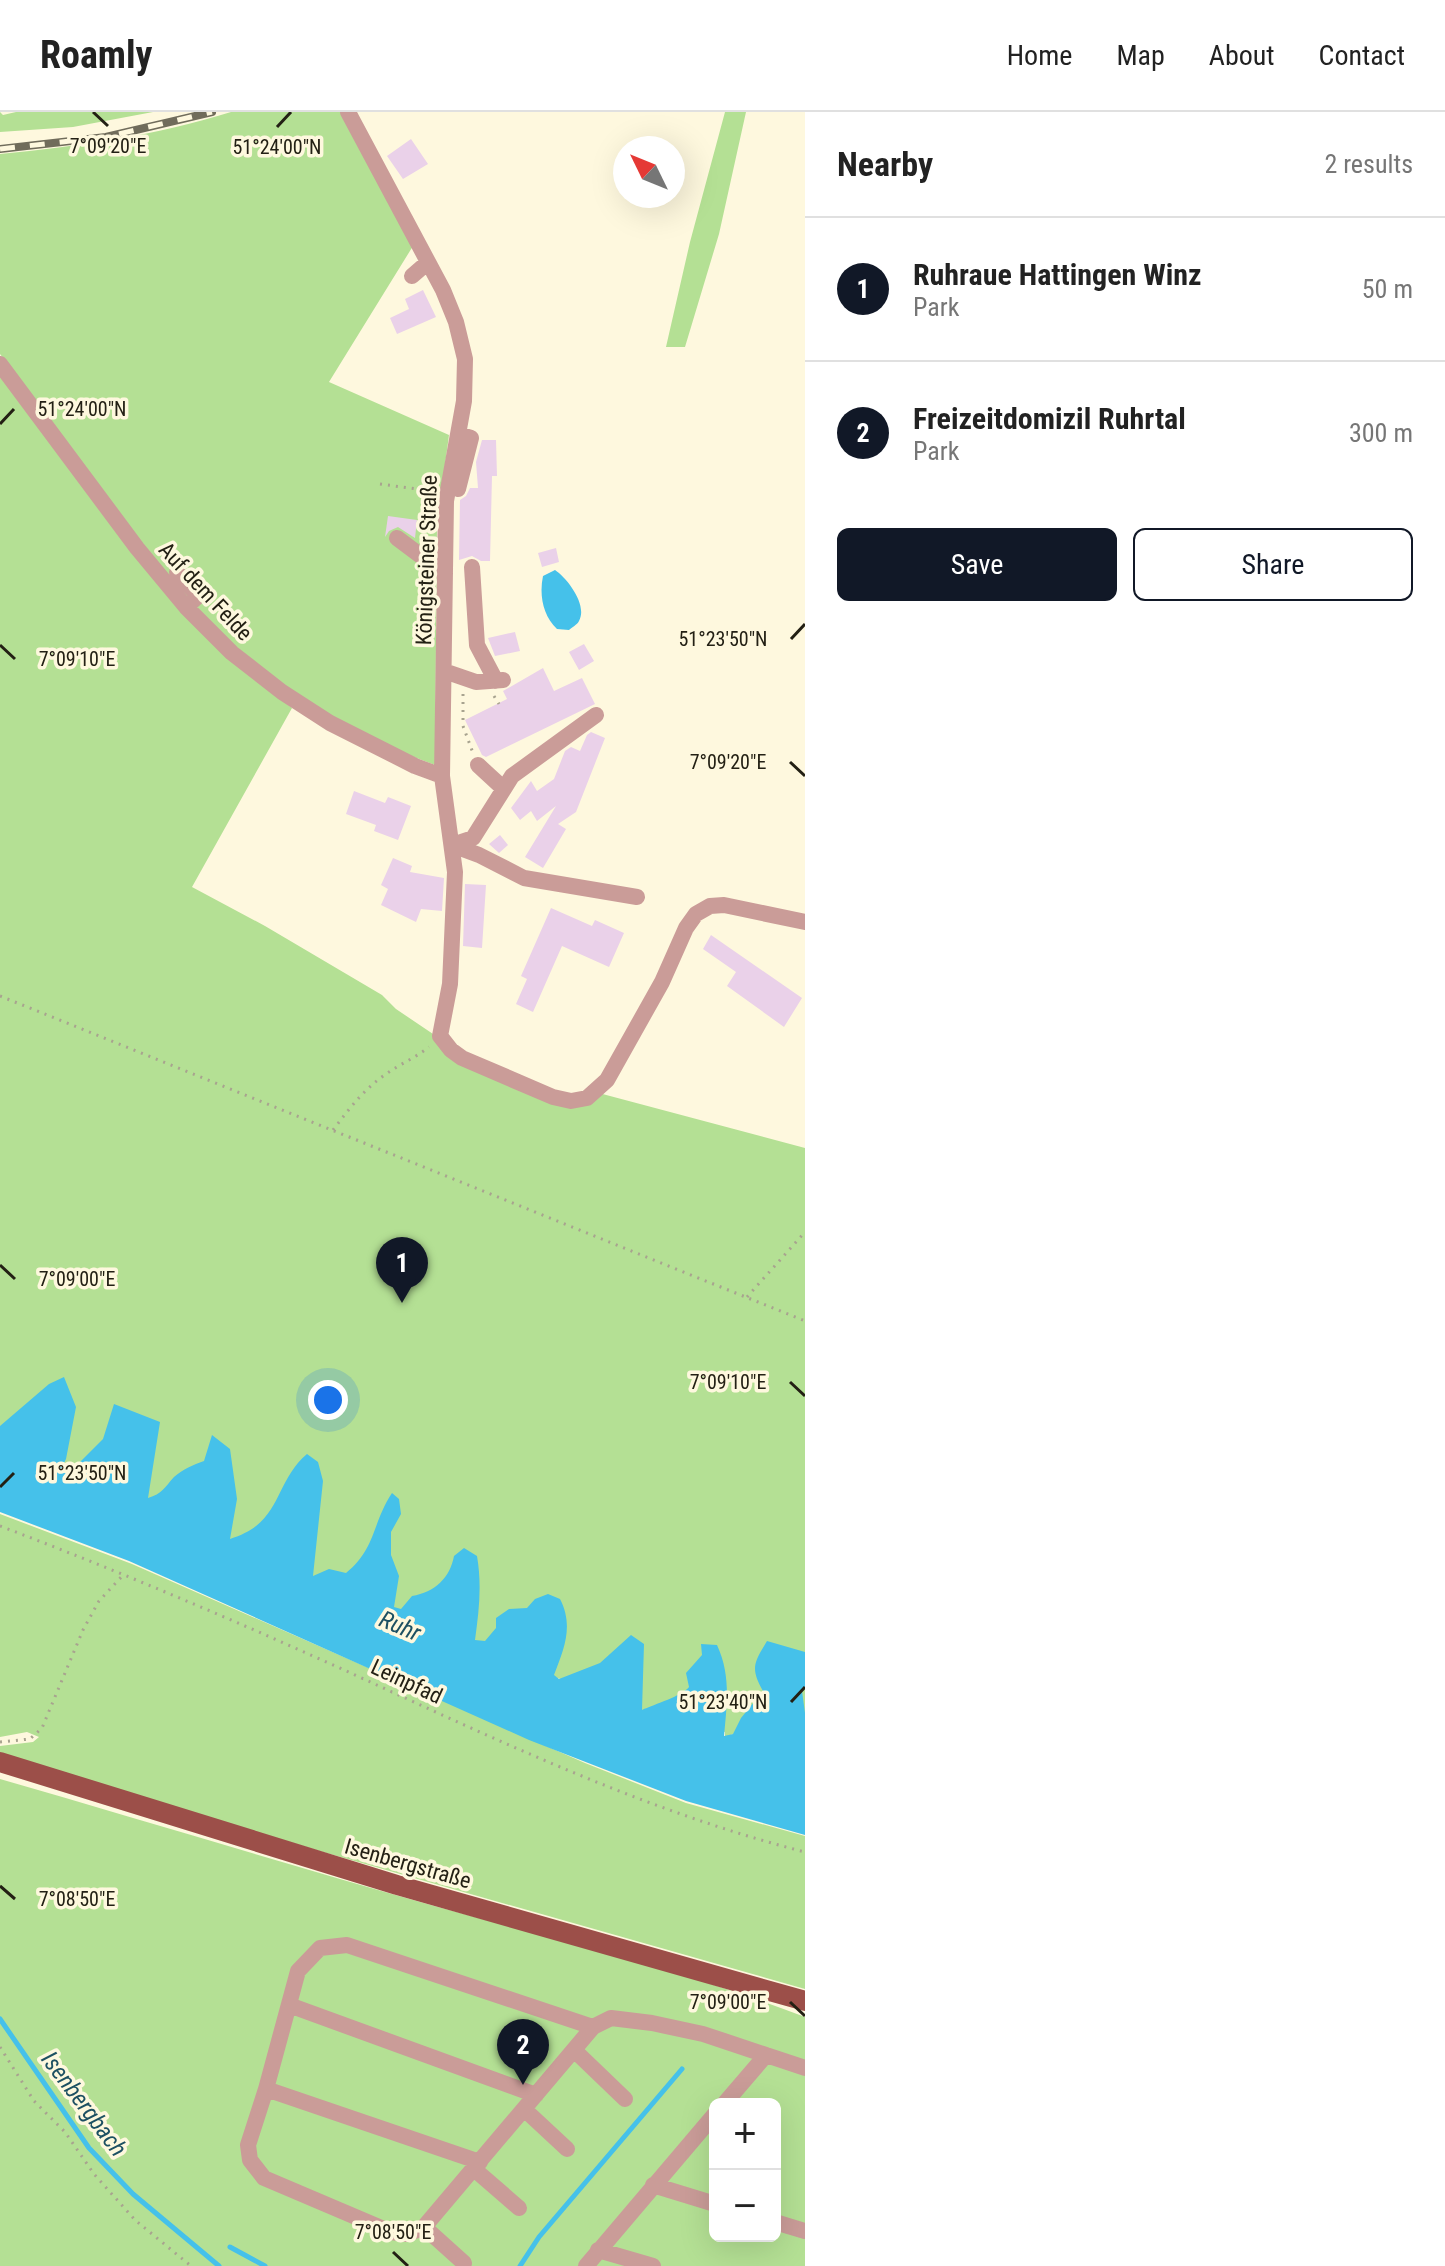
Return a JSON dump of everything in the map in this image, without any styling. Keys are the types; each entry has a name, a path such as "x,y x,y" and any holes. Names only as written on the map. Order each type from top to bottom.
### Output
{"main road":[{"name":"Isenbergstraße","path":"0,1762 397,1885 805,2001"}],"street":[{"name":"Königsteiner Straße","path":"348,112 443,290 462,341 466,381 446,501 442,776 455,872 450,984 440,1036 462,1058 562,1100 587,1098 607,1080 662,982 686,928 704,908 724,905 805,922"},
{"path":"412,276 427,263"},
{"name":"Auf dem Felde","path":"0,364 137,548 186,607 232,653 282,692 330,723 415,766 442,776"},
{"path":"455,554 458,487 471,438 458,434"},
{"path":"466,458 466,485"},
{"path":"397,538 445,574"},
{"path":"444,671 482,683 499,680 477,645 472,567"},
{"path":"177,572 198,596 186,607"},
{"path":"452,845 473,838 512,776 596,715"},
{"path":"478,765 504,789"},
{"path":"452,845 524,878 637,897"},
{"path":"593,2027 347,1945 320,1948 298,1971 248,2145 250,2160 264,2178 391,2232 407,2234 424,2227 593,2027 611,2018 703,2034 805,2068"},
{"path":"289,2005 536,2095"},
{"path":"574,2050 625,2099"},
{"path":"729,2098 766,2055"},
{"path":"266,2089 477,2165 519,2208"},
{"path":"524,2109 567,2149"},
{"path":"586,2266 709,2121"},
{"path":"653,2185 709,2202"},
{"path":"781,2224 805,2231"},
{"path":"424,2227 464,2263"},
{"path":"598,2250 653,2266"}],"path":[{"path":"380,484 417,489 446,501"},
{"path":"467,679 461,699 463,726 478,765"},
{"path":"0,996 805,1321"},
{"path":"333,1130 359,1095 435,1042"},
{"path":"747,1297 805,1232"},
{"name":"Leinpfad","path":"0,1526 125,1573 582,1776 687,1816 805,1852"},
{"path":"0,1742 30,1739 42,1728 83,1630 99,1601 125,1573"},
{"path":"0,2047 34,2101 65,2132 94,2174 135,2220 191,2266"}],"green space":[{"path":"0,112 3,115 16,112 153,112 73,127 0,132"},
{"path":"231,112 341,112 413,246 329,382 449,435 437,525 435,765 382,745 281,688 183,598 0,354 0,154 117,139 174,128"},
{"path":"725,112 746,112 719,234 685,347 666,347 690,242"},
{"path":"0,370 232,658 292,708 192,887 382,995 396,1009 436,1036 553,1098 595,1092 805,1148 805,1756 733,1734 725,1737 725,1732 647,1708 642,1711 642,1706 521,1666 0,1450"},
{"path":"0,1514 132,1564 585,1763 686,1803 805,1836 805,1989 316,1850 0,1753 0,1746 33,1742 39,1737 27,1732 0,1737"},
{"path":"0,1779 669,1971 805,2017 805,2266 0,2266"}],"water":[{"path":"555,570 570,585 581,607 579,621 569,630 557,629 543,605 543,576"},
{"name":"Ruhr","path":"64,1377 76,1407 66,1459 61,1469 70,1472 103,1439 114,1404 160,1422 148,1498 160,1492 181,1472 204,1461 212,1435 230,1449 237,1499 230,1539 260,1523 296,1465 307,1454 318,1462 323,1481 313,1576 329,1569 346,1573 356,1564 392,1493 399,1499 401,1514 391,1532 391,1555 399,1576 394,1607 401,1609 412,1596 440,1583 449,1571 454,1556 464,1548 477,1556 479,1567 475,1640 485,1641 496,1628 496,1618 509,1609 527,1608 535,1599 548,1594 560,1599 567,1628 554,1675 559,1679 600,1663 631,1635 644,1644 642,1710 686,1690 689,1687 686,1673 702,1655 701,1644 717,1645 726,1679 724,1736 733,1734 741,1718 763,1691 756,1677 755,1666 767,1641 805,1652 805,1689 802,1691 805,1713 805,1835 686,1801 529,1740 129,1561 0,1512 0,1426 49,1384"}],"building":[{"path":"411,139 428,164 403,179 387,156"},
{"path":"423,290 436,317 397,334 390,318 409,309 405,299"},
{"path":"482,440 496,440 497,476 492,476 490,561 481,561 472,556 459,560 460,500 470,488 478,488 476,462"},
{"path":"388,516 417,520 415,538 398,527 385,537"},
{"path":"556,548 559,562 542,567 538,553"},
{"path":"169,550 179,561 168,567 160,558"},
{"path":"515,632 520,651 495,656 488,638"},
{"path":"584,644 594,661 579,670 569,652"},
{"path":"543,668 554,691 582,678 595,704 486,757 482,755 465,720 507,699 503,691"},
{"path":"591,732 605,738 576,812 558,824 566,829 543,868 525,857 556,806 537,821 531,811 520,820 511,808 531,781 537,791 554,779 565,751 571,747 580,751"},
{"path":"354,791 385,803 388,797 411,806 398,840 374,831 376,825 346,814"},
{"path":"500,835 508,845 499,853 489,844"},
{"path":"393,858 412,866 410,872 444,878 442,911 421,909 416,922 381,905 388,889 381,885"},
{"path":"465,884 486,885 482,948 463,946"},
{"path":"551,908 592,926 595,920 624,933 609,967 562,946 533,1012 516,1004 527,979 521,976"},
{"path":"711,935 802,998 784,1027 727,986 736,972 703,949"}],"waterway":[{"name":"Isenbergbach","path":"0,2019 89,2148 133,2194 219,2266"},
{"path":"520,2266 539,2237 682,2069"},
{"path":"230,2247 265,2266"}],"railway":[{"path":"0,149 106,137 212,112"}],"place":[{"name":"Ruhraue Hattingen Winz","path":"402,1303"},
{"name":"Freizeitdomizil Ruhrtal","path":"523,2085"}]}
